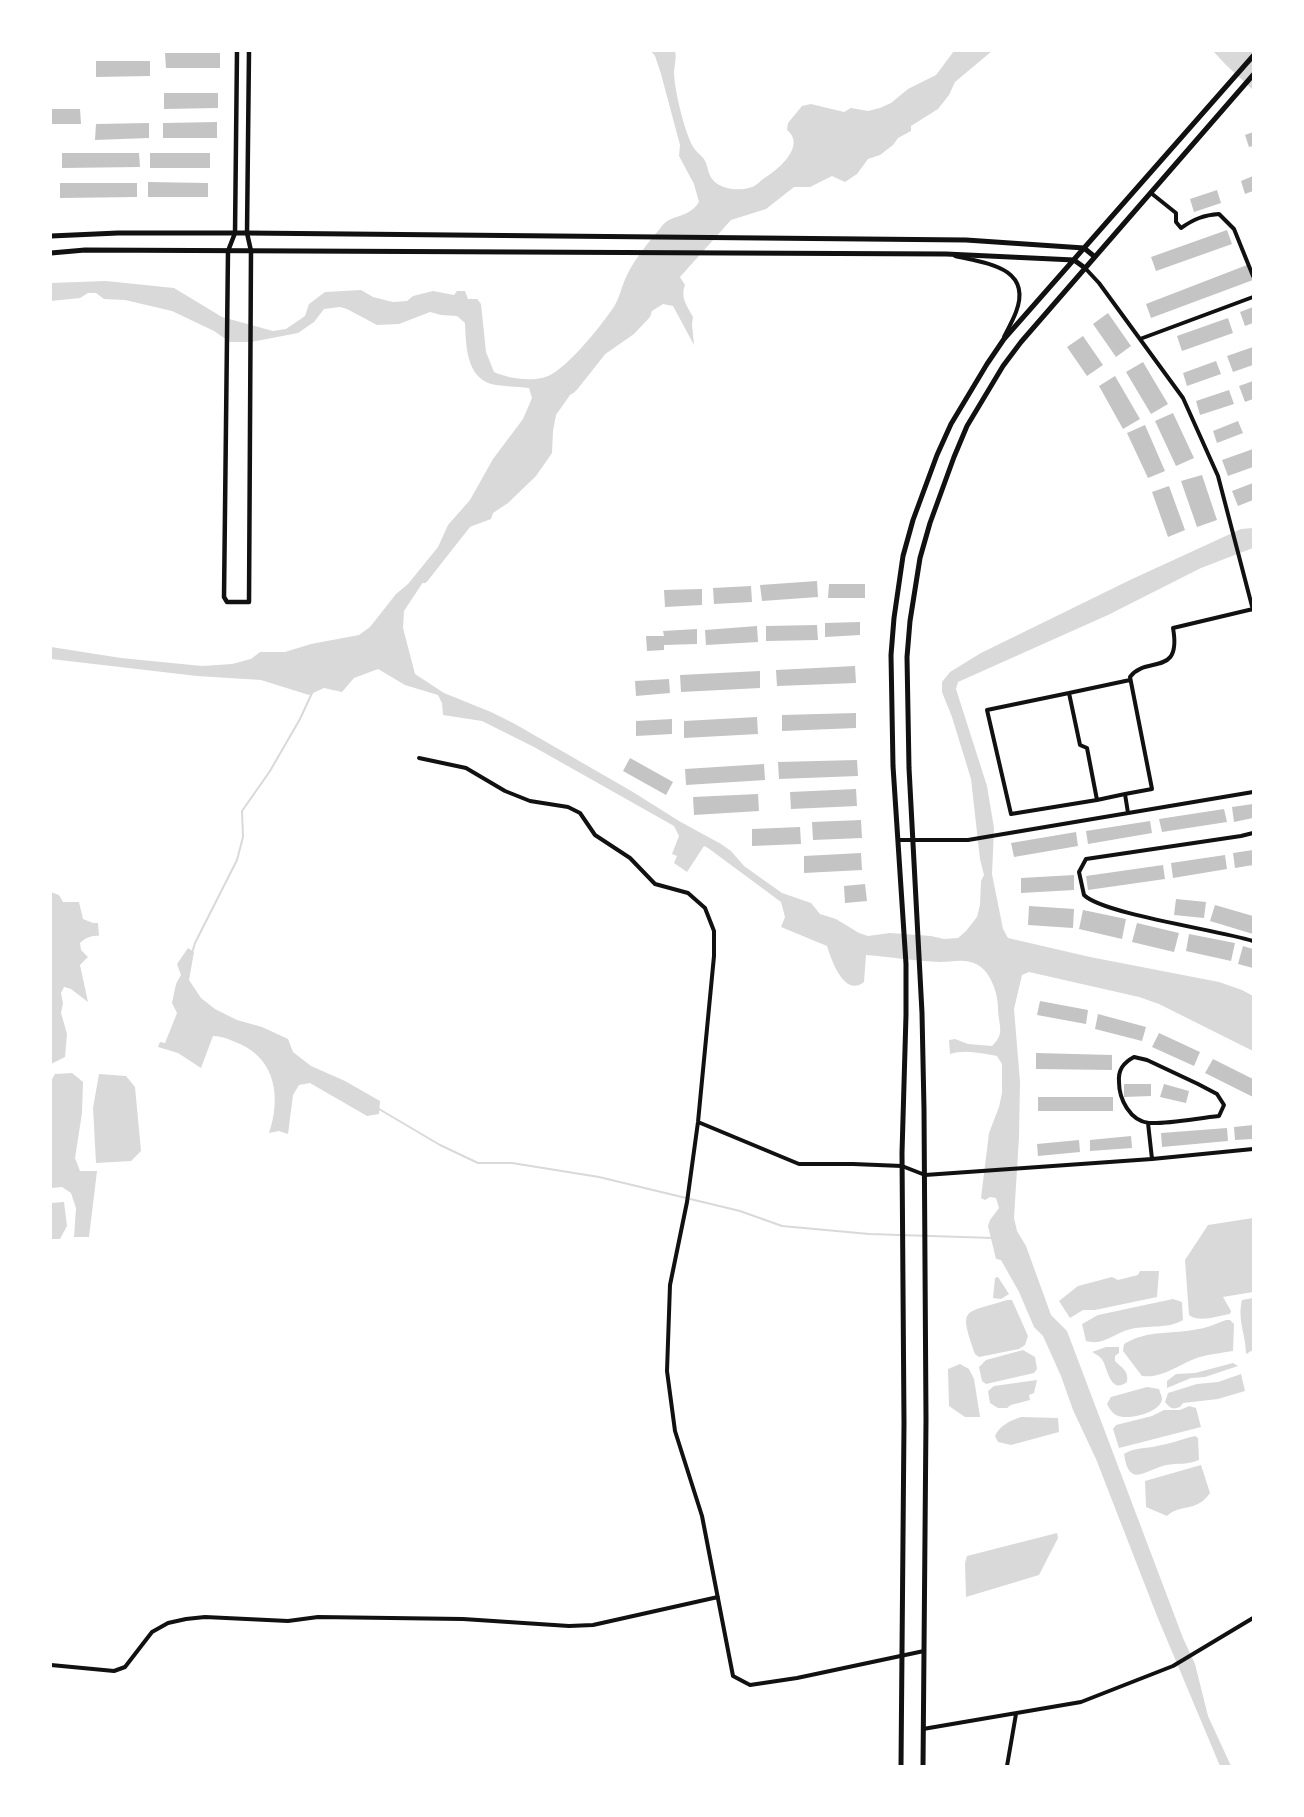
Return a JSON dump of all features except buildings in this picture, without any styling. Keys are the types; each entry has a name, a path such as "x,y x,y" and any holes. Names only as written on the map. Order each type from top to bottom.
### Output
{"main road":[{"path":"901,1766 906,964 892,742 891,655 903,556 937,455 951,424 1000,346 1253,56"},
{"path":"923,1766 925,1175 922,1013 907,696 910,621 920,558 930,522 967,426 1003,366 1021,342 1253,75"},
{"path":"51,236 118,233 246,233 966,240 1084,248 1095,257"},
{"path":"51,254 85,250 946,254 1074,261 1085,268"}],"street":[{"path":"237,51 235,233 228,251 224,597 226,602 249,602 251,251 246,233 249,51"},
{"path":"1151,193 1176,213 1176,222 1181,228 1192,220 1206,215 1219,214 1234,229 1253,276"},
{"path":"946,254 1004,268 1017,282 1019,298 1017,310 1000,346"},
{"path":"1085,268 1099,283 1183,398 1218,476 1253,610 1173,628 1175,640 1168,660 1134,671 1130,677 1131,680 1152,789 1011,814 987,710 1131,680"},
{"path":"1140,339 1253,297"},
{"path":"1069,693 1080,745 1087,748 1097,800"},
{"path":"419,758 466,768 505,792 530,801 568,807 580,813 595,836 630,858 656,884 688,893 705,908 714,931 714,956 698,1122 689,1193 670,1286 667,1371 675,1431 702,1515 733,1676 750,1685 797,1678 924,1651"},
{"path":"898,840 968,840 1253,792"},
{"path":"1125,794 1128,813"},
{"path":"1253,832 1241,836 1086,859 1079,872 1084,895 1096,903 1253,940"},
{"path":"1134,1057 1148,1060 1217,1094 1224,1105 1219,1116 1148,1123 1136,1119 1125,1106 1119,1092 1118,1073 1126,1061 1134,1057"},
{"path":"698,1122 799,1164 903,1166 925,1175 1152,1160 1253,1149"},
{"path":"1148,1123 1152,1160"},
{"path":"51,1665 114,1671 125,1667 152,1632 168,1623 205,1617 288,1621 318,1617 463,1619 569,1626 593,1625 718,1597"},
{"path":"923,1729 1081,1702 1173,1666 1253,1618"},
{"path":"1007,1766 1016,1714"}],"shaded area":[{"path":"651,51 675,51 676,90 692,145 704,159 716,183 738,189 755,186 788,157 794,143 787,130 788,123 802,106 811,104 844,112 851,108 868,111 880,108 891,103 908,89 936,75 954,51 992,51 955,82 949,95 938,109 911,126 911,131 898,138 880,155 868,159 857,174 845,182 832,176 810,187 794,187 766,209 731,220 680,277 685,285 683,294 685,301 693,317 694,345 673,306 663,304 652,311 650,317 634,334 590,362 575,392 570,395 556,415 552,453 536,476 508,503 493,513 491,519 456,532 404,611 403,628 415,674 444,693 515,724 633,792 721,844 731,851 744,866 782,893 811,903 820,914 836,919 859,933 868,936 890,933 944,939 958,938 977,917 981,881 984,875 980,859 971,779 942,692 942,682 950,672 981,653 1130,580 1241,529 1253,528 1253,548 1201,568 1108,615 958,682 956,689 987,786 994,828 992,874 1003,929 1008,938 1090,957 1219,982 1253,996 1253,1051 1159,1004 1139,997 1029,972 1022,975 1014,1009 1020,1082 1014,1218 1017,1231 1026,1246 1051,1315 1067,1331 1183,1638 1195,1664 1208,1716 1231,1766 1220,1766 1157,1616 1096,1459 1043,1336 1034,1327 1019,1292 1001,1260 996,1259 988,1226 999,1208 996,1198 990,1197 985,1200 981,1198 989,1133 1002,1093 1002,1064 997,1056 967,1052 950,1054 949,1040 955,1039 968,1044 992,1046 999,1037 997,996 990,977 981,967 967,961 940,962 866,955 864,982 857,986 850,985 840,975 827,946 781,927 785,917 781,902 708,848 704,846 687,872 674,863 677,856 672,854 679,836 674,826 534,747 482,721 443,715 442,703 438,695 405,685 378,669 354,678 342,692 324,688 309,695 261,680 197,676 51,659 51,647 121,658 202,666 232,664 251,659 260,652 285,652 311,644 359,635 370,627 438,547 448,525 470,500 493,459 523,419 532,398 529,388 491,384 477,374 469,359 465,323 457,316 430,312 399,324 377,325 340,307 324,309 314,322 298,333 251,342 230,342 214,331 172,311 125,300 104,299 96,293 88,293 80,298 51,301 51,283 106,281 174,288 222,317 273,331 286,329 305,316 309,304 325,292 361,290 373,297 393,302 407,301 413,296 433,291 454,295 457,291 465,291 468,299 477,299 481,304 486,352 494,372 507,377 523,379 546,377 568,361 602,323 615,305 634,262 662,226 690,211 699,202 694,184 679,156 680,145 661,74"},
{"path":"1213,51 1253,51 1253,90 1226,65"},
{"path":"51,892 59,895 63,902 79,902 83,919 98,923 99,936 89,937 80,943 81,950 88,957 80,965 88,1002 71,989 64,987 61,993 63,1003 61,1013 67,1034 65,1057 51,1064"},
{"path":"188,948 194,952 189,980 201,998 215,1009 237,1020 262,1027 288,1039 293,1052 311,1066 345,1081 380,1101 379,1114 367,1116 310,1083 299,1085 293,1095 288,1134 279,1131 269,1133 275,1107 275,1094 268,1070 252,1051 230,1040 213,1036 201,1068 178,1053 158,1047 160,1042 165,1043 177,1013 172,1003 176,984 181,975 177,964"},
{"path":"72,1073 83,1082 82,1113 75,1158 80,1171 97,1171 89,1237 74,1237 76,1208 71,1193 62,1187 51,1188 51,1081 55,1074"},
{"path":"99,1074 126,1076 135,1087 141,1151 131,1161 96,1163 93,1108"},
{"path":"64,1202 67,1226 60,1239 51,1239 51,1203"},
{"path":"1253,1218 1253,1292 1223,1297 1231,1311 1230,1314 1203,1319 1189,1315 1185,1260 1208,1225"},
{"path":"1140,1271 1159,1271 1157,1297 1095,1310 1083,1310 1070,1318 1059,1301 1078,1286 1112,1277 1118,1280 1138,1275"},
{"path":"998,1277 1009,1294 1001,1299 993,1298 995,1278"},
{"path":"1253,1298 1253,1350 1246,1354 1241,1307 1242,1300"},
{"path":"1173,1299 1182,1302 1183,1320 1177,1323 1131,1329 1099,1342 1086,1341 1082,1324 1098,1315"},
{"path":"1012,1300 1028,1336 1025,1345 1019,1349 979,1357 975,1354 967,1328 968,1315 973,1311"},
{"path":"1226,1320 1234,1324 1233,1351 1200,1357 1164,1373 1142,1376 1123,1351 1124,1344 1142,1336 1209,1327"},
{"path":"1106,1347 1119,1347 1115,1361 1127,1375 1127,1382 1122,1385 1117,1385 1111,1380 1102,1360 1092,1352"},
{"path":"1023,1350 1035,1357 1037,1369 1034,1373 986,1384 982,1381 979,1367 986,1360"},
{"path":"1233,1363 1238,1366 1205,1377 1191,1378 1167,1388 1167,1381 1176,1374 1195,1373"},
{"path":"960,1364 969,1369 974,1379 980,1417 965,1417 949,1406 948,1369"},
{"path":"1241,1374 1245,1391 1218,1399 1183,1403 1180,1407 1175,1408 1165,1402 1168,1393 1197,1384 1218,1382"},
{"path":"1037,1380 1034,1393 1029,1395 1030,1400 1007,1408 998,1408 990,1403 988,1391 994,1386"},
{"path":"1147,1387 1159,1389 1162,1398 1160,1404 1150,1412 1121,1417 1113,1413 1107,1404 1111,1397"},
{"path":"1189,1406 1196,1408 1201,1427 1119,1448 1113,1429 1116,1425 1152,1416 1164,1410 1180,1410"},
{"path":"1021,1417 1058,1418 1059,1432 1011,1445 998,1442 995,1436 1000,1429"},
{"path":"1195,1436 1198,1438 1199,1460 1195,1462 1166,1465 1139,1474 1134,1474 1126,1465 1124,1454 1128,1452"},
{"path":"1201,1465 1210,1493 1205,1499 1194,1506 1172,1512 1167,1516 1146,1507 1145,1481"},
{"path":"1057,1533 1058,1538 1039,1575 966,1597 965,1563 967,1556"}],"waterway":[{"path":"574,387 601,353"},
{"path":"424,579 468,523"},
{"path":"192,953 237,860 243,837 242,811 270,771 312,693"},
{"path":"379,1109 440,1145 478,1163 512,1163 599,1177 740,1211 782,1226 869,1234 993,1238"}]}
